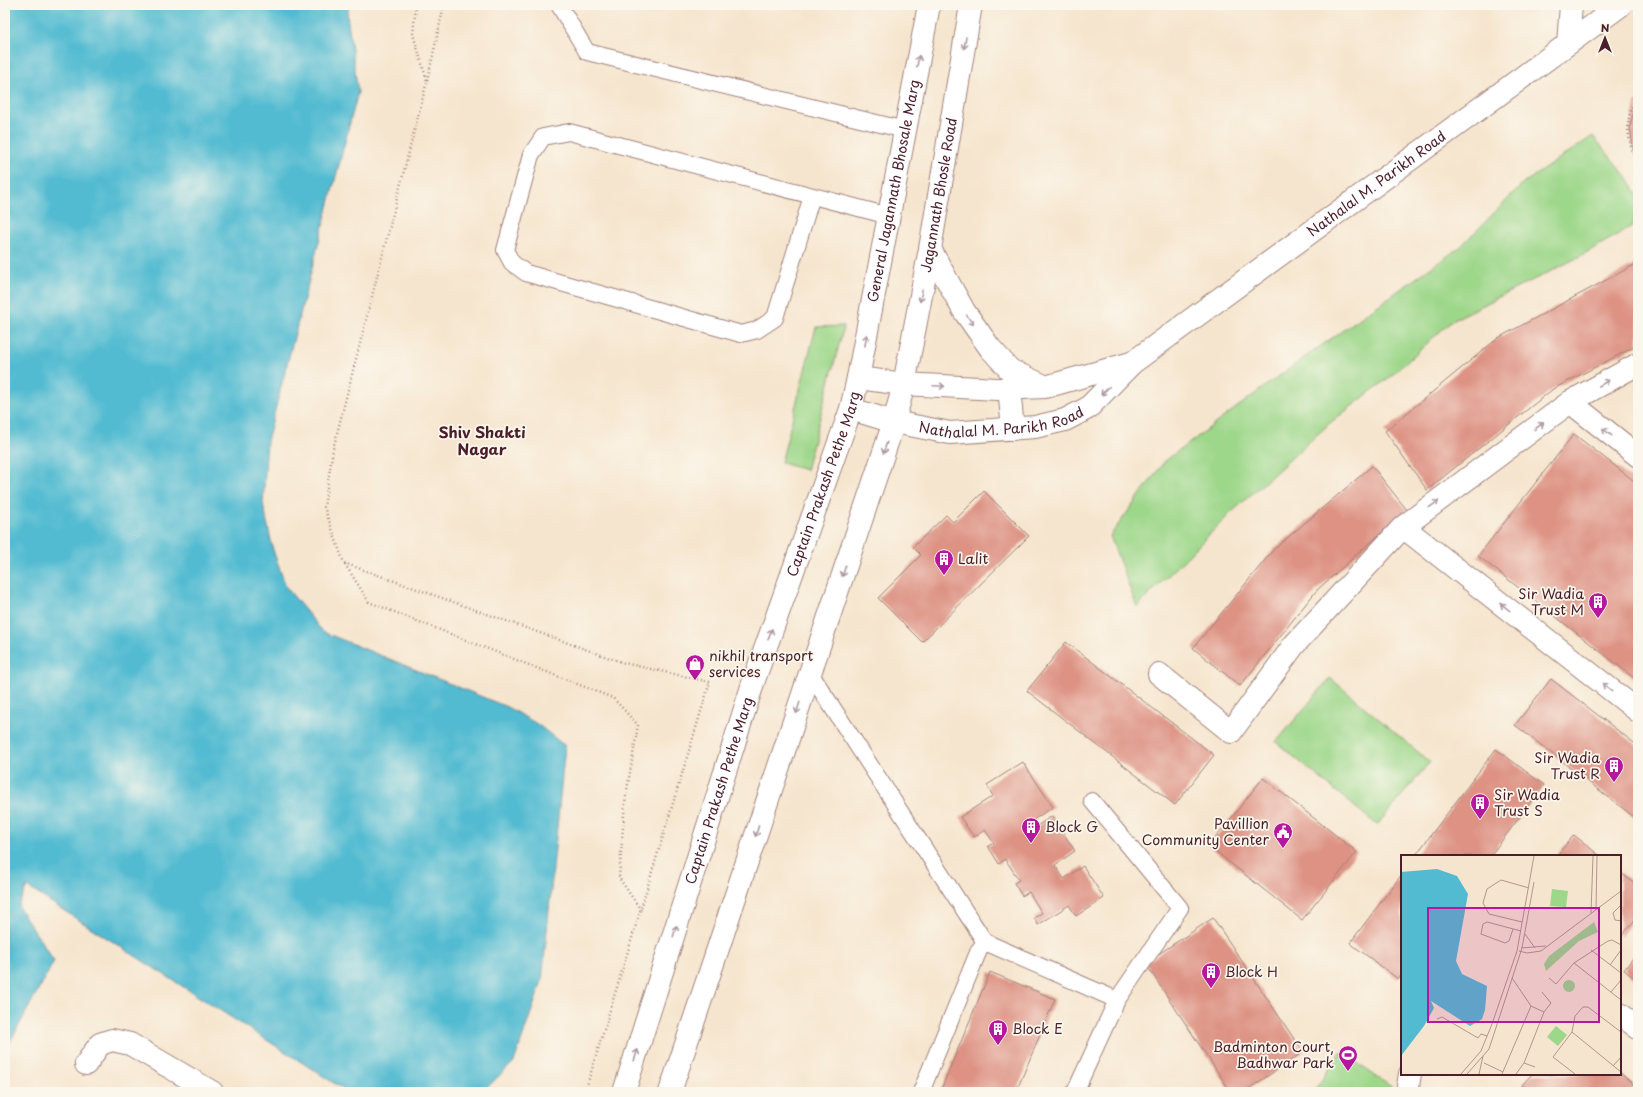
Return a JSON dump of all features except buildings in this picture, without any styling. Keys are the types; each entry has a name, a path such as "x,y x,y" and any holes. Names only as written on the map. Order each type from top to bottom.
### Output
{"street":[{"name":"General Jagannath Bhosale Marg","path":"858,378 929,5"},
{"name":"Jagannath Bhosle Road","path":"904,384 930,249 971,5"},
{"path":"1568,44 1571,5"},
{"name":"Nathalal M. Parikh Road","path":"851,409 894,422 950,433 1035,427 1065,420 1088,408 1132,363 1568,44 1614,8"},
{"path":"930,249 964,311 990,348 1010,370 1045,387"},
{"name":"Nathalal M. Parikh Road","path":"858,378 904,384 997,389 1045,387 1132,363"},
{"path":"1159,674 1231,732 1294,645 1403,527 1570,402 1638,364"},
{"name":"Captain Prakash Pethe Marg","path":"624,1092 754,680 851,409 858,378"},
{"path":"670,1092 894,422 904,384"},
{"path":"1009,388 1014,428"},
{"path":"1570,402 1638,456"},
{"path":"1403,527 1638,711"},
{"path":"1621,1015 1638,1028"},
{"path":"86,1064 100,1044 112,1040 130,1044 212,1092"},
{"path":"1407,1092 1410,1075"}],"lane":[{"path":"559,5 587,52 905,130"},
{"path":"812,196 775,318 757,330 741,334 526,273 512,263 505,250 531,154 543,137 569,132 889,216"},
{"path":"810,673 985,942 1117,1000"},
{"path":"1075,1092 1117,1000 1180,908 1092,801"},
{"path":"921,1092 979,950 985,942"}],"path":[{"path":"416,5 414,34 427,81"},
{"path":"444,5 427,81 333,449 324,507 344,563 369,602 613,698 638,725 625,802 619,878 641,910"},
{"path":"1638,96 1633,103 1627,127 1630,148 1638,164"},
{"path":"344,563 624,663 710,682 585,1092"}],"green space":[{"path":"1593,136 1630,181 1638,197 1633,226 1575,259 1453,320 1391,376 1330,423 1233,511 1137,607 1110,536 1165,461 1287,370 1460,247 1525,182"},
{"path":"844,326 806,470 781,463 816,327"},
{"path":"1330,678 1430,762 1377,825 1276,742"},
{"name":"Badminton Court, Badhwar Park","path":"1341,1052 1397,1091 1315,1092 1314,1091"}],"water":[{"path":"5,5 349,5 347,15 358,92 267,441 263,503 273,550 286,587 323,632 507,707 537,724 565,746 542,981 514,1062 482,1092 348,1092 27,887 18,906 54,961 5,1051"}],"place":[{"name":"Lalit","path":"944,576"},
{"name":"Sir Wadia Trust M","path":"1598,619"},
{"name":"nikhil transport services","path":"695,681"},
{"name":"Sir Wadia Trust R","path":"1614,783"},
{"name":"Sir Wadia Trust S","path":"1480,820"},
{"name":"Block G","path":"1031,844"},
{"name":"Pavillion Community Center","path":"1283,849"},
{"name":"Block H","path":"1211,989"},
{"name":"Block E","path":"998,1046"},
{"name":"Badminton Court, Badhwar Park","path":"1348,1072"}],"district":[{"name":"Shiv Shakti Nagar","path":"482,442"}]}
